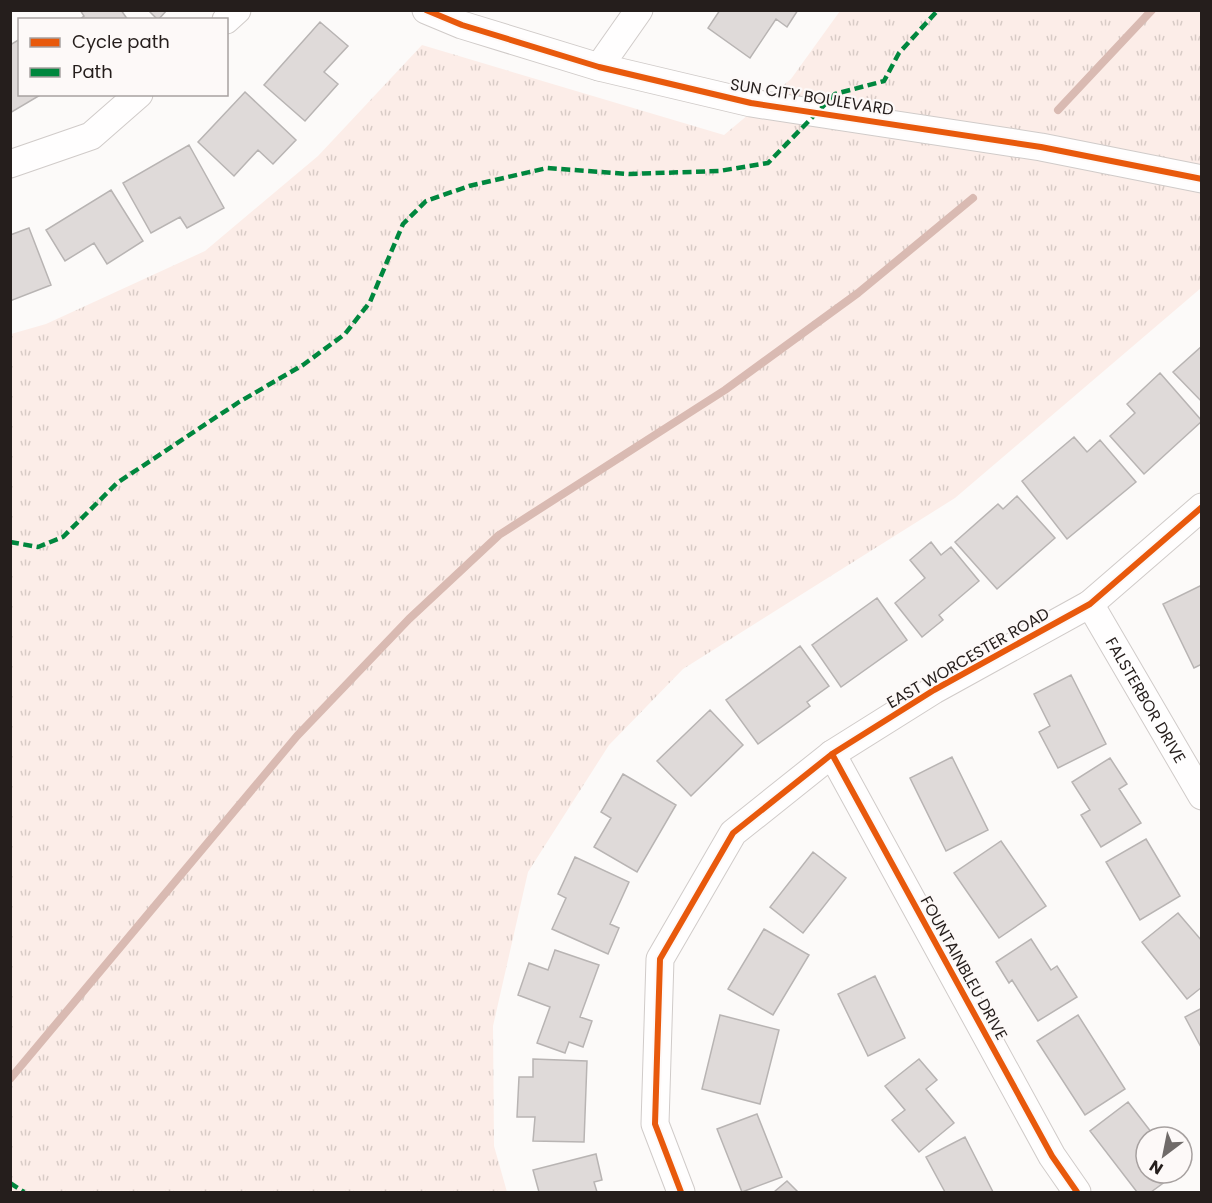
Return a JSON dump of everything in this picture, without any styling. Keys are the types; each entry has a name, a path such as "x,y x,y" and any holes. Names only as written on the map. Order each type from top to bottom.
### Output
{"street":[{"name":"SUN CITY BOULEVARD","path":"426,10 462,25 599,67 751,103 1041,147 1202,179"},
{"path":"599,67 639,10"},
{"path":"10,164 91,136 137,96"},
{"name":"EAST WORCESTER ROAD","path":"681,1192 655,1124 660,959 734,832 832,754 934,690 1090,604 1202,507"},
{"name":"FALSTERBOR DRIVE","path":"1090,604 1202,796"},
{"name":"FOUNTAINBLEU DRIVE","path":"832,754 1052,1156 1077,1192"}],"green space":[{"path":"840,11 1201,11 1201,288 955,498 683,669 609,745 528,872 493,1026 494,1146 507,1192 11,1192 11,334 46,324 205,251 318,156 422,45 724,135 791,79"}],"building":[{"path":"80,10 121,10 127,18 82,18 84,16"},
{"path":"148,10 167,10 160,18 156,18"},
{"path":"720,10 798,10 787,27 776,19 750,58 708,28"},
{"path":"320,22 348,46 324,72 338,84 305,121 264,85"},
{"path":"18,40 18,96 39,96 10,113 10,45"},
{"path":"245,92 296,140 273,164 258,150 234,176 198,142"},
{"path":"189,145 224,208 187,228 180,217 151,233 123,183"},
{"path":"111,190 143,241 107,264 94,243 65,261 46,230"},
{"path":"29,228 51,285 10,301 10,235"},
{"path":"1202,346 1202,402 1173,372"},
{"path":"1160,373 1202,421 1144,474 1110,436 1135,413 1127,404"},
{"path":"1074,437 1087,452 1100,440 1136,482 1067,539 1022,481"},
{"path":"1017,496 1055,538 997,589 955,542 998,504 1003,509"},
{"path":"931,542 941,555 951,547 979,581 939,615 943,620 922,637 895,603 925,578 910,560"},
{"path":"1202,585 1202,664 1194,668 1163,604"},
{"path":"877,598 907,640 841,687 812,645"},
{"path":"800,646 829,686 807,702 810,706 758,744 726,700"},
{"path":"1071,675 1106,744 1058,768 1039,732 1050,726 1034,694"},
{"path":"710,710 743,745 691,796 657,761"},
{"path":"952,757 988,830 946,851 910,778"},
{"path":"1110,758 1127,784 1119,789 1141,823 1101,847 1081,815 1090,810 1072,782"},
{"path":"623,774 676,805 637,872 594,847 611,818 601,812"},
{"path":"1146,839 1180,896 1140,920 1106,862"},
{"path":"1001,841 1046,906 999,938 954,873"},
{"path":"813,852 846,878 803,933 770,907"},
{"path":"575,857 629,882 610,924 619,928 608,954 552,929 566,898 558,894"},
{"path":"1178,913 1202,941 1202,987 1187,999 1142,942"},
{"path":"764,929 809,955 773,1015 728,989"},
{"path":"1031,939 1051,970 1057,966 1077,997 1038,1021 1012,980 1009,983 996,962"},
{"path":"555,950 599,965 580,1017 592,1021 583,1047 569,1042 565,1053 537,1043 550,1007 518,995 529,963 548,970"},
{"path":"875,976 905,1038 868,1056 838,994"},
{"path":"1202,1008 1202,1049 1185,1017"},
{"path":"720,1015 779,1030 760,1104 702,1089"},
{"path":"1078,1015 1125,1089 1085,1115 1037,1041"},
{"path":"533,1059 587,1061 584,1142 533,1141 535,1117 517,1117 519,1077 533,1077"},
{"path":"919,1059 937,1080 926,1089 954,1123 919,1152 892,1120 905,1110 885,1086"},
{"path":"1128,1102 1146,1125 1134,1125 1134,1185 1161,1185 1151,1192 1137,1192 1090,1131"},
{"path":"757,1114 782,1177 742,1192 717,1129"},
{"path":"965,1137 993,1192 945,1192 926,1157"},
{"path":"596,1154 602,1180 594,1182 597,1192 539,1192 533,1170"},
{"path":"787,1181 798,1192 774,1192"}],"waterway":[{"path":"1058,110 1152,10"},
{"path":"10,1079 297,736 409,619 499,535 725,390 858,293 973,198"}],"marked path":[{"path":"10,542 38,547 63,537 117,483 239,402 303,365 345,334 370,302 403,224 426,201 469,186 547,168 629,174 719,171 768,163 835,94 884,81 899,53 938,10"},
{"path":"10,1183 24,1192"}],"cycle path":[{"path":"426,10 462,25 599,67 751,103 1041,147 1202,179"},
{"path":"681,1192 655,1124 660,959 733,833 832,754 934,690 1090,604 1202,507"},
{"path":"832,754 1052,1156 1077,1192"}]}
